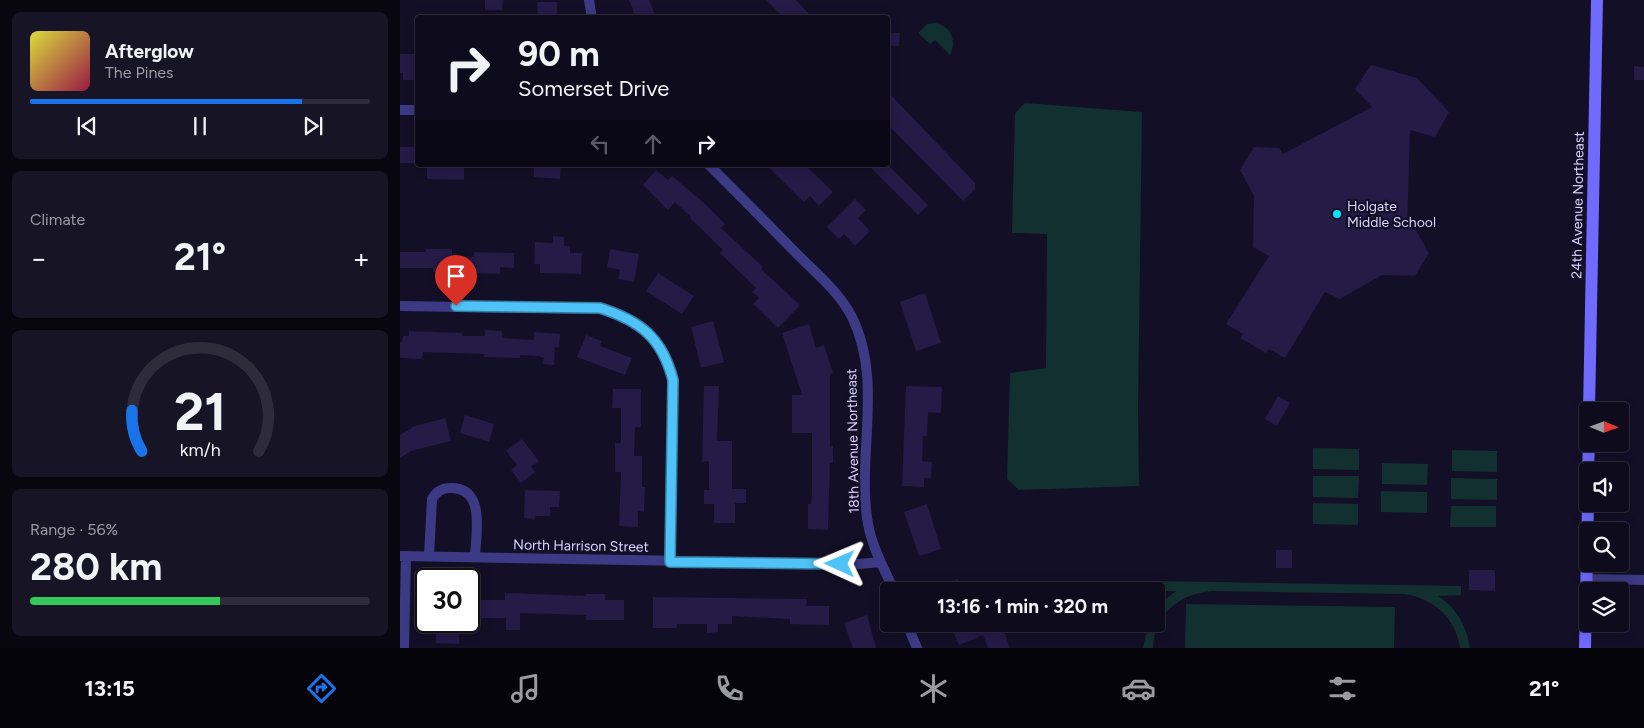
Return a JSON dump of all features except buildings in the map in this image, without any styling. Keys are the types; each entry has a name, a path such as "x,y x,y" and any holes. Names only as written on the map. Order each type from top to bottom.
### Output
{"main road":[{"name":"24th Avenue Northeast","path":"1590,402 1597,0"},
{"path":"1585,648 1588,512"}],"street":[{"path":"589,0 592,15"},
{"path":"400,110 415,110"},
{"name":"18th Avenue Northeast","path":"711,167 833,290 852,318 864,350 868,382 866,487 868,523 872,538 890,582"},
{"path":"400,306 600,308 622,315 633,321 654,339 669,364 673,380 670,562"},
{"path":"429,556 432,499 434,494 444,488 460,487 471,494 476,508 475,557"},
{"path":"403,556 404,648"},
{"name":"North Harrison Street","path":"403,556 670,562 859,564 882,562"},
{"path":"1586,579 1644,580"},
{"path":"910,632 917,648"}],"green space":[{"path":"935,23 945,27 951,34 953,44 950,55 935,40 930,44 918,33 927,24"},
{"path":"1025,103 1142,112 1138,408 1139,486 1019,490 1007,479 1010,373 1046,368 1047,234 1012,233 1015,113"},
{"path":"1313,448 1359,449 1359,470 1313,469"},
{"path":"1452,450 1497,451 1497,472 1452,471"},
{"path":"1382,463 1428,464 1427,485 1382,484"},
{"path":"1313,476 1359,476 1358,498 1313,497"},
{"path":"1451,478 1497,479 1497,500 1451,499"},
{"path":"1381,491 1427,492 1427,513 1381,512"},
{"path":"1313,503 1358,504 1358,525 1313,524"},
{"path":"1451,506 1496,506 1496,527 1450,527"},
{"path":"1154,581 1461,586 1461,595 1438,596 1460,618 1469,640 1470,648 1460,648 1454,627 1441,611 1415,596 1404,594 1212,591 1189,596 1179,601 1165,614 1165,600 1177,591 1165,591 1165,582"},
{"path":"1186,604 1395,607 1394,648 1185,648"},
{"path":"1146,632 1156,632 1153,648 1143,648"}],"place":[{"name":"Holgate Middle School","path":"1337,214"}],"route":[{"path":"456,306 600,308 622,315 633,321 654,339 669,364 673,380 670,562 840,564"}]}
